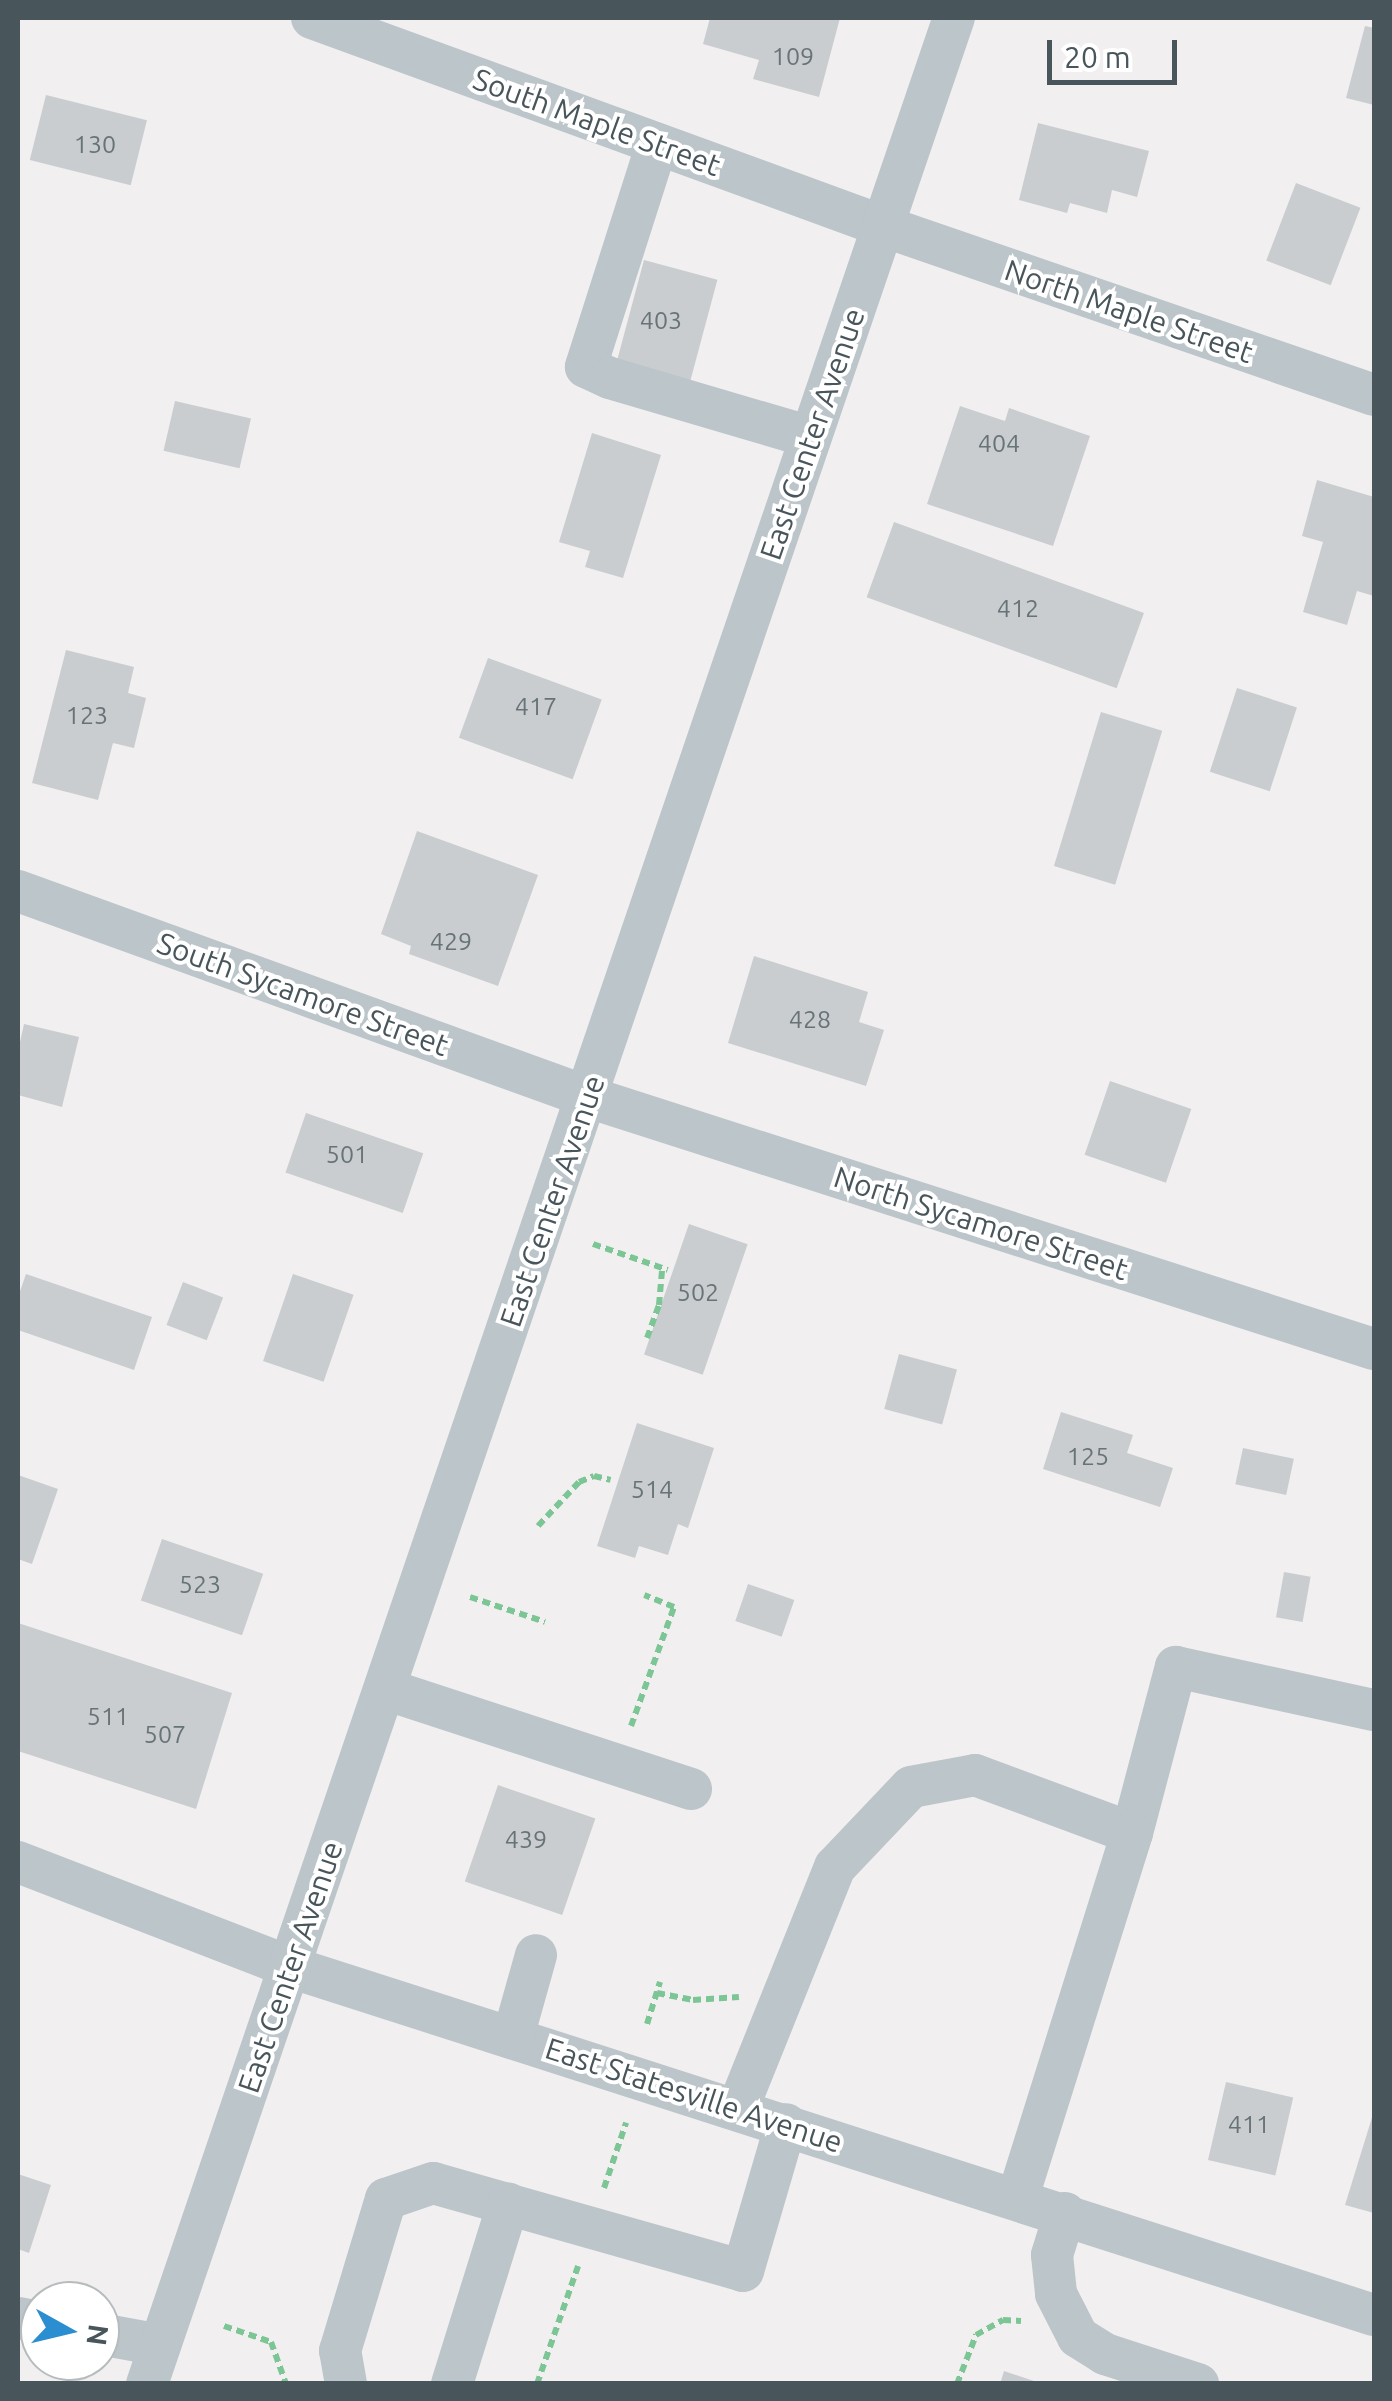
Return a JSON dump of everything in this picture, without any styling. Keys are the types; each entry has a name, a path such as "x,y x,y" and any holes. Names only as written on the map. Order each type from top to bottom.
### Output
{"street":[{"name":"South Maple Street","path":"312,18 883,226"},
{"name":"East Center Avenue","path":"154,2364 954,18"},
{"path":"657,144 586,366 610,378 811,436"},
{"name":"North Maple Street","path":"883,226 1374,395"},
{"name":"South Sycamore Street","path":"18,891 588,1097"},
{"name":"North Sycamore Street","path":"588,1097 1374,1349"},
{"path":"1018,2198 1132,1832 1176,1667 1374,1710"},
{"path":"385,1690 691,1788"},
{"path":"738,2108 835,1867 911,1787 975,1775 1132,1832"},
{"name":"East Statesville Avenue","path":"18,1862 290,1966 1374,2315"},
{"path":"513,2038 536,1955"},
{"path":"346,2384 340,2351 386,2200 433,2183 743,2270 786,2124"},
{"path":"452,2384 508,2204"},
{"path":"1065,2213 1052,2255 1056,2294 1078,2337 1105,2354 1198,2384"},
{"path":"120,2345 154,2364"}],"path":[{"path":"592,1244 665,1269 659,1304 647,1338"},
{"path":"538,1526 579,1482 594,1476 610,1480"},
{"path":"627,1738 674,1607 644,1596"},
{"path":"470,1597 545,1622"},
{"path":"647,2024 660,1982"},
{"path":"657,1993 714,2000 784,1992"},
{"path":"609,2174 626,2122"},
{"path":"537,2384 581,2256"},
{"path":"224,2326 271,2342 286,2384"}],"building":[{"path":"710,18 840,18 819,97 753,79 759,60 703,44"},
{"path":"1365,26 1374,28 1374,105 1346,98"},
{"path":"46,95 147,120 131,185 30,160"},
{"path":"1038,123 1149,151 1137,197 1112,190 1107,213 1070,203 1067,213 1019,200"},
{"path":"1296,183 1360,208 1331,285 1266,260"},
{"path":"644,260 717,280 689,385 616,365"},
{"path":"175,401 251,419 240,468 164,451"},
{"path":"960,406 1005,421 1009,408 1090,436 1053,546 927,504"},
{"path":"592,433 661,455 623,578 585,567 590,551 559,542"},
{"path":"1317,480 1374,497 1374,596 1357,591 1347,625 1303,612 1323,542 1302,536"},
{"path":"894,522 1144,613 1117,688 867,597"},
{"path":"66,650 134,667 128,693 146,698 134,748 113,743 98,800 32,783"},
{"path":"488,658 602,699 573,779 459,738"},
{"path":"1237,688 1297,707 1270,791 1210,772"},
{"path":"1101,712 1162,731 1115,885 1054,866"},
{"path":"417,831 538,875 498,986 409,954 411,946 381,934"},
{"path":"754,956 868,992 859,1022 884,1030 866,1086 728,1043"},
{"path":"24,1024 79,1037 62,1107 18,1095 18,1051"},
{"path":"1110,1081 1191,1109 1166,1183 1085,1155"},
{"path":"306,1113 423,1153 403,1213 285,1173"},
{"path":"689,1224 748,1244 703,1375 644,1354"},
{"path":"26,1274 152,1317 134,1370 18,1330 18,1297"},
{"path":"293,1274 354,1295 324,1382 263,1361"},
{"path":"183,1282 223,1297 207,1340 167,1325"},
{"path":"899,1354 957,1370 942,1425 884,1409"},
{"path":"1061,1412 1133,1435 1127,1453 1173,1468 1160,1507 1043,1469"},
{"path":"637,1423 714,1448 688,1528 678,1524 668,1555 639,1546 635,1558 597,1546"},
{"path":"1243,1448 1294,1459 1286,1495 1235,1484"},
{"path":"18,1475 58,1489 32,1564 18,1559"},
{"path":"162,1539 263,1574 242,1635 141,1600"},
{"path":"1284,1572 1311,1577 1303,1622 1276,1617"},
{"path":"748,1584 794,1600 782,1637 735,1621"},
{"path":"18,1623 232,1693 196,1809 18,1751"},
{"path":"498,1785 595,1819 562,1915 465,1881"},
{"path":"1226,2082 1293,2098 1275,2175 1208,2160"},
{"path":"1374,2111 1374,2213 1345,2205"},
{"path":"18,2174 51,2185 29,2253 18,2249"},
{"path":"1004,2371 1040,2383 1000,2384"}]}
